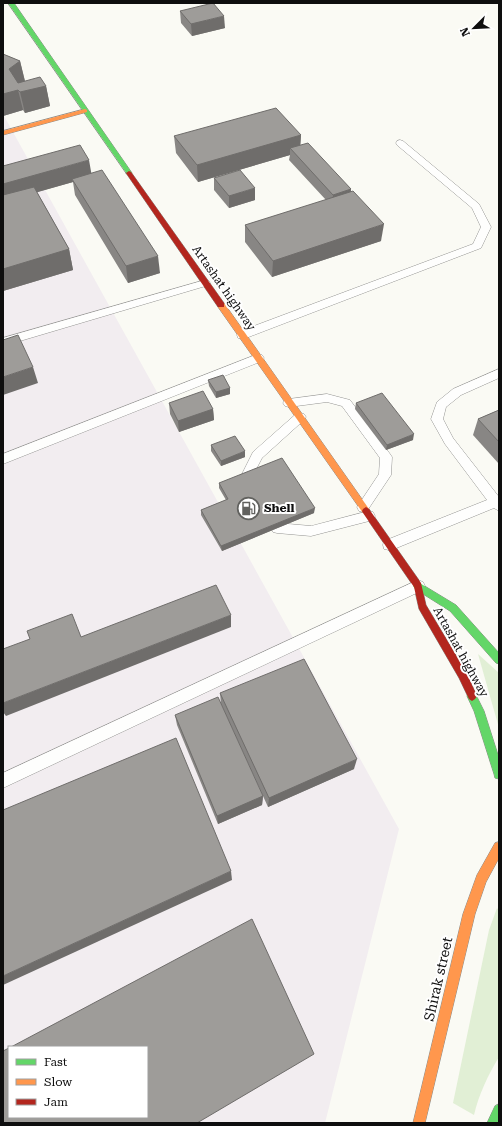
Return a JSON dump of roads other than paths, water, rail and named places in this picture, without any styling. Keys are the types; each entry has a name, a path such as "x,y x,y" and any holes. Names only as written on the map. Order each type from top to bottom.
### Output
{"main road":[{"name":"Artashat highway","path":"11,3 205,283 418,586 422,606 463,675 479,711 499,774"},
{"path":"3,133 85,111"},
{"name":"Artashat highway","path":"418,586 439,598 457,612 486,647 499,660"},
{"name":"Shirak street","path":"419,1123 464,929 477,891 491,859 499,847"},
{"path":"493,1123 499,1110"}],"lane":[{"path":"242,335 477,246 486,227 476,206 400,143"},
{"path":"3,342 205,283"},
{"path":"3,459 258,358"},
{"path":"389,545 497,504 448,441 437,419 441,405 457,392 499,373"},
{"path":"277,528 311,531 366,511 385,475 386,457 346,403 327,398 289,403"},
{"path":"246,478 257,455 300,417"},
{"path":"3,781 418,586"}],"place":[{"name":"Shell","path":"248,508"}]}
